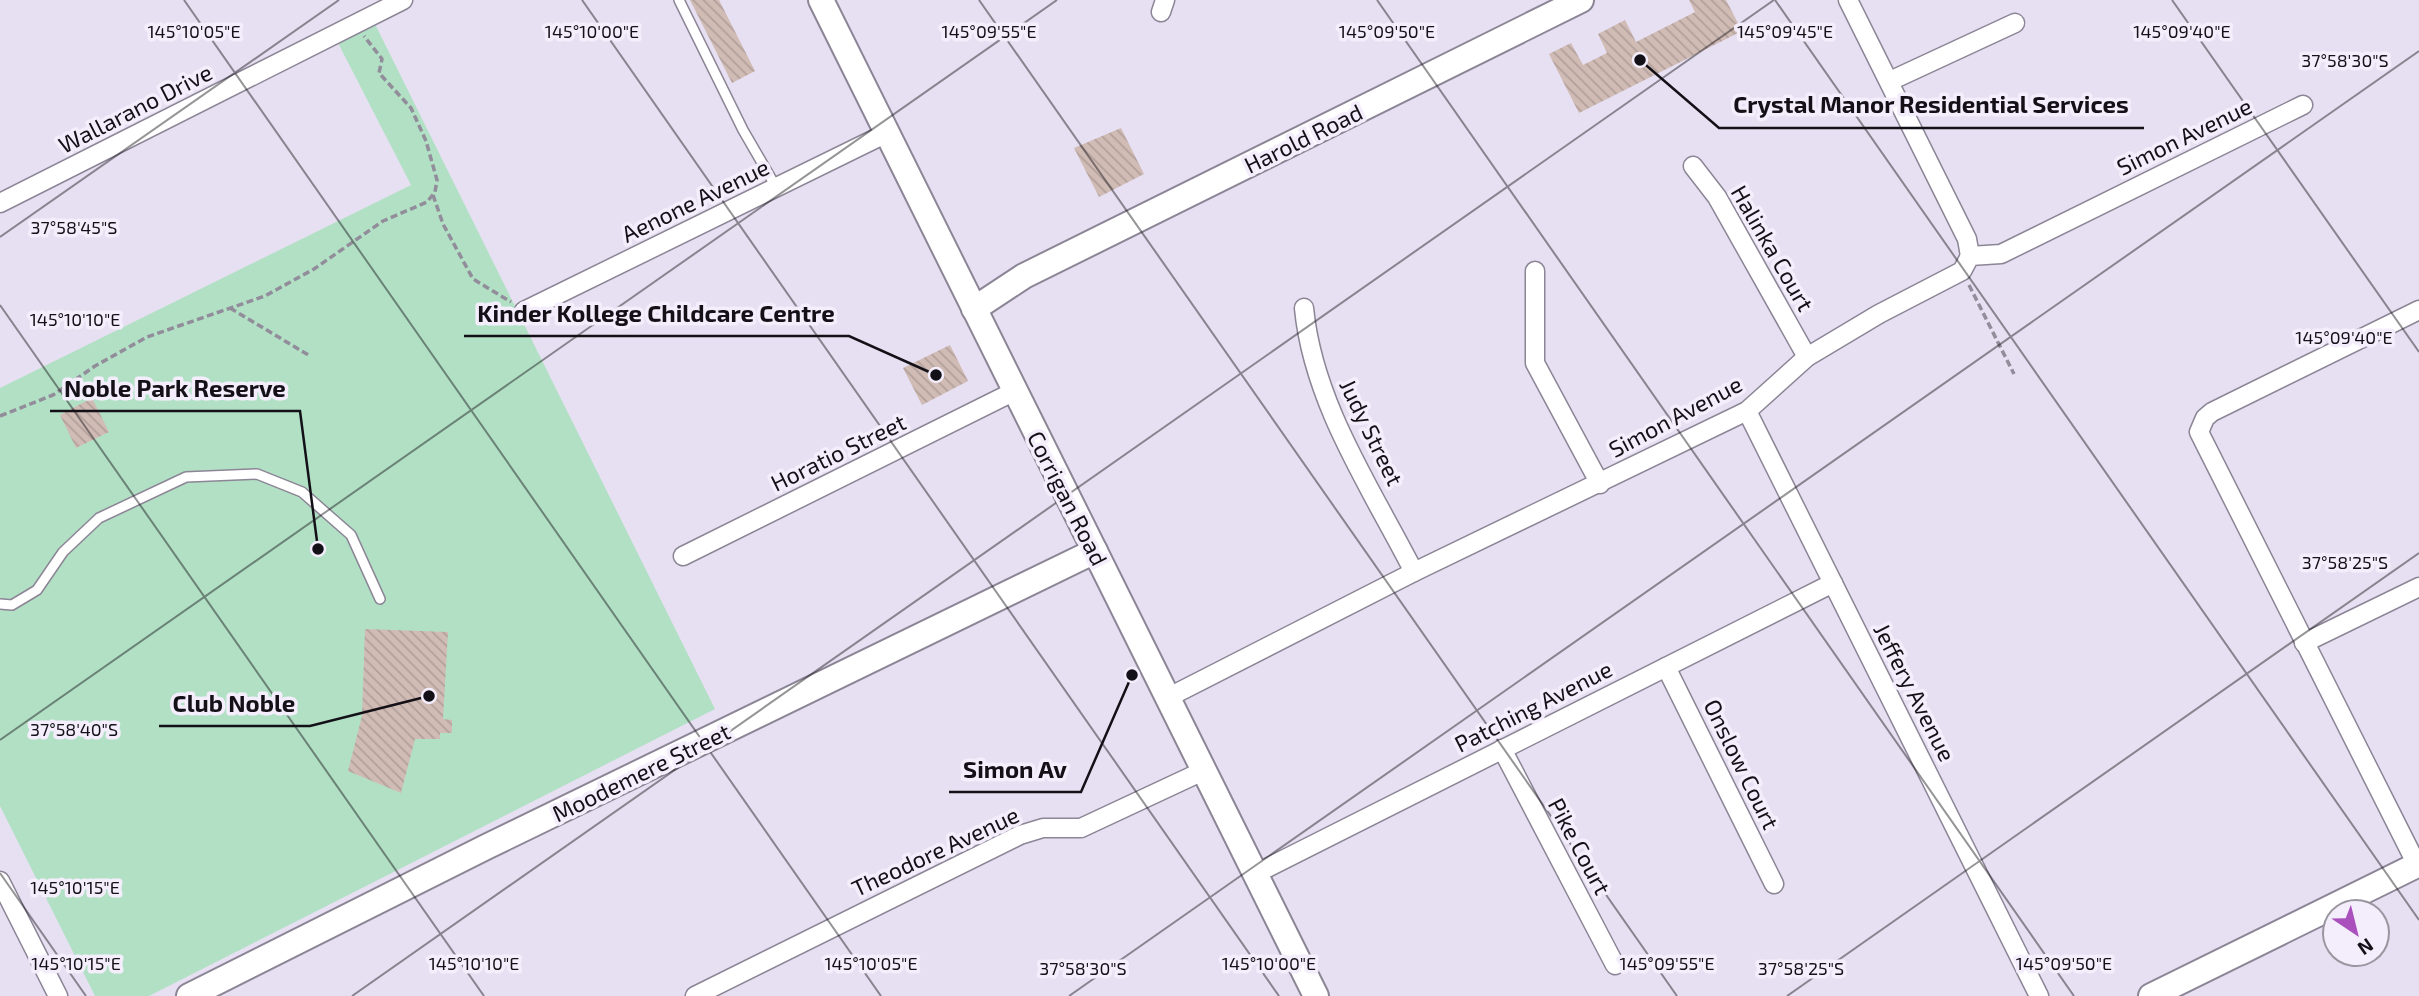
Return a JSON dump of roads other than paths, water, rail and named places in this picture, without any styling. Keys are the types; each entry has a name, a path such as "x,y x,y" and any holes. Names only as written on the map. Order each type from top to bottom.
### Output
{"street":[{"name":"Wallarano Drive","path":"0,203 403,0"},
{"name":"Corrigan Road","path":"821,0 1317,996"},
{"name":"Harold Road","path":"971,302 1581,0"},
{"path":"1848,0 1967,239 1966,263"},
{"path":"1890,81 2015,23"},
{"name":"Simon Avenue","path":"1167,698 1414,572 1747,411 1808,357 1966,263 2001,254 2303,105"},
{"name":"Aenone Avenue","path":"524,311 887,133"},
{"name":"Halinka Court","path":"1693,166 1717,197 1808,357"},
{"path":"1535,271 1535,363 1600,484"},
{"name":"Judy Street","path":"1304,308 1314,368 1330,407 1414,572"},
{"path":"2151,996 2418,865 2202,444 2200,425 2212,412 2419,310"},
{"name":"Horatio Street","path":"683,556 1015,391"},
{"name":"Jeffery Avenue","path":"1747,411 2039,996"},
{"name":"Moodemere Street","path":"189,996 1095,551"},
{"name":"Patching Avenue","path":"1255,874 1833,583"},
{"path":"2304,643 2419,587"},
{"name":"Onslow Court","path":"1666,667 1774,884"},
{"name":"Pike Court","path":"1502,749 1615,965"},
{"name":"Theodore Avenue","path":"695,996 1020,835 1043,828 1082,828 1203,771"},
{"path":"0,881 58,996"}],"lane":[{"path":"679,0 743,130 776,187"},
{"path":"0,604 12,605 37,590 63,552 99,518 186,477 257,474 302,492 351,535 380,599"}],"place":[{"name":"Crystal Manor Residential Services","path":"1640,60"},
{"name":"Kinder Kollege Childcare Centre","path":"936,375"},
{"name":"Noble Park Reserve","path":"318,549"},
{"name":"Simon Av","path":"1132,675"},
{"name":"Club Noble","path":"429,696"}]}
